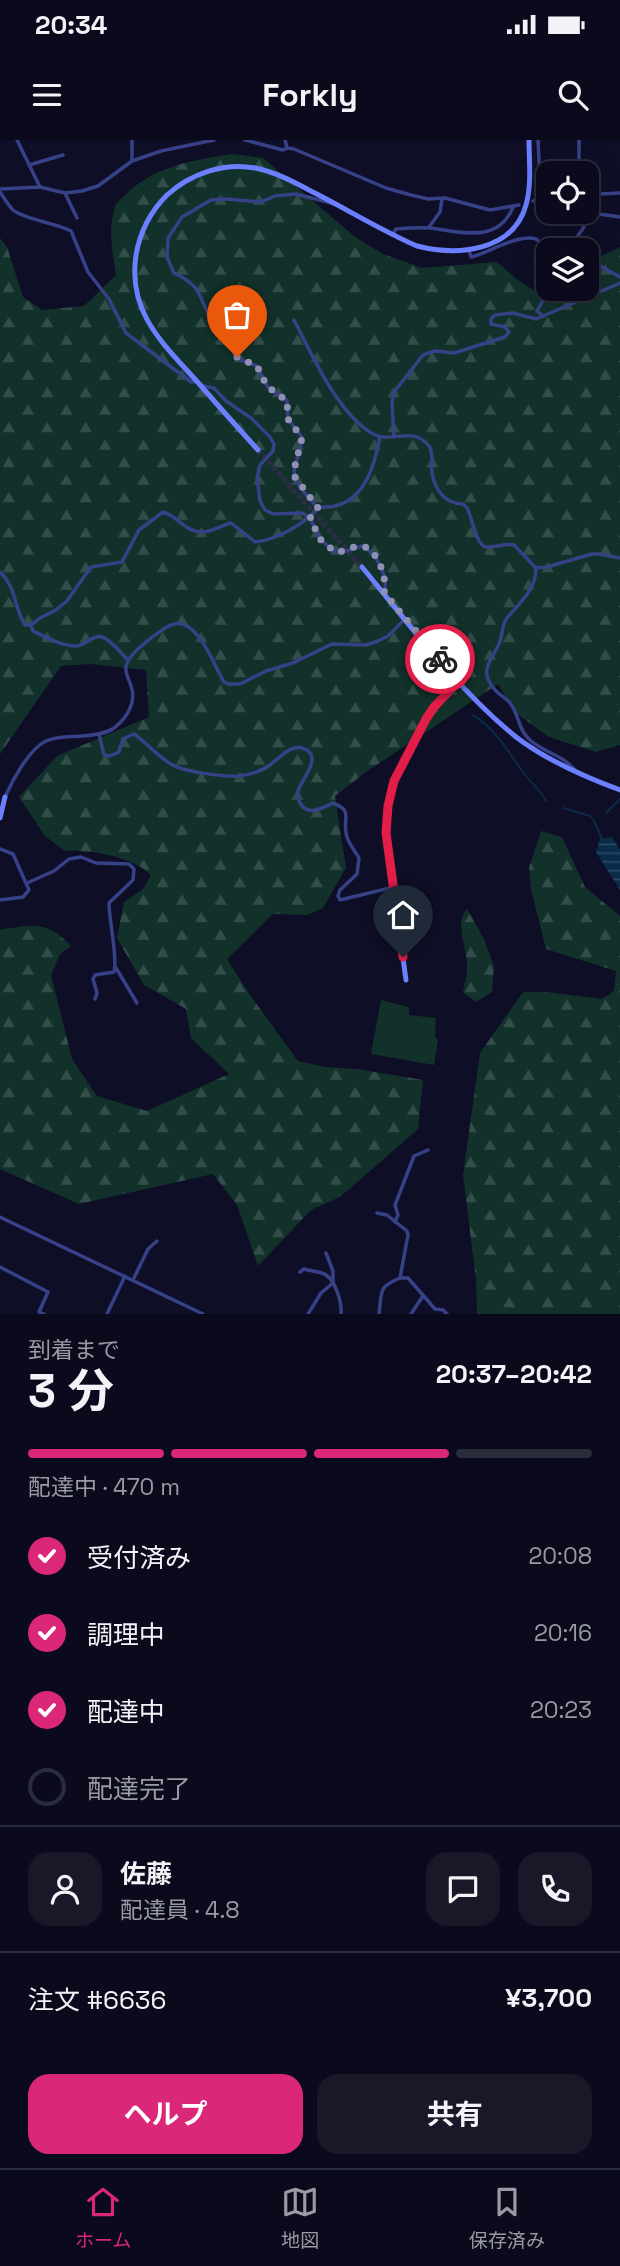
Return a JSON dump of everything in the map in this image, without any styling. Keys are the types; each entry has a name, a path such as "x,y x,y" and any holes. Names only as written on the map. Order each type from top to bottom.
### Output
{"street":[{"path":"17,140 40,187"},
{"path":"132,140 132,161"},
{"path":"196,381 191,382 126,333 109,299 88,272 71,231 13,210 0,191 40,187 65,193 82,191 98,186 132,161 161,151 214,140"},
{"path":"245,140 283,150 294,149 396,191 428,199 442,198 490,210 519,205"},
{"path":"285,140 287,148"},
{"path":"258,450 149,324 136,290 134,276 142,232 156,208 191,178 236,166 257,168 274,173 393,234 429,249 469,251 504,237 522,215 530,186 529,140"},
{"path":"538,140 539,161"},
{"path":"579,140 579,161"},
{"path":"29,165 63,155"},
{"path":"65,193 77,218"},
{"path":"599,193 620,193"},
{"path":"318,508 295,477 294,470 302,438 288,419 287,401 267,386 257,366 234,354 229,329 213,323 196,287 174,273 166,248 168,238 182,217 211,200 261,202 275,196 296,194 333,205 337,203"},
{"path":"429,228 440,212 442,198"},
{"path":"393,234 396,229 429,228 484,233 502,224 513,207"},
{"path":"599,214 620,218"},
{"path":"576,238 584,227"},
{"path":"469,251 471,257 474,257 505,243 536,240"},
{"path":"599,265 620,277"},
{"path":"394,437 394,392 423,355 435,351 454,353 505,337 509,332 505,327 491,324 495,315 513,313 536,319 620,283"},
{"path":"542,301 537,311 544,316"},
{"path":"293,320 343,405 371,433 380,437 404,434 428,445 432,455 432,474 445,500 453,504 463,504 467,508 478,541 482,545 514,545 536,568"},
{"path":"201,386 214,388 226,401 251,418 274,444 273,451 260,465 257,478 260,501 265,510 273,514 302,513 310,518 320,539 335,552 362,546 368,549 379,564 386,587 384,593"},
{"path":"0,572 9,581 17,612 25,625 31,625 67,601 91,568 122,562 139,530 163,512 171,514 185,528 202,533 231,523 255,542 267,541 310,518 318,508 338,505 360,491 371,470 380,437"},
{"path":"536,568 592,554 620,558"},
{"path":"362,566 459,681 517,737 577,772 620,790"},
{"path":"536,568 533,586 506,619 500,641 488,662 487,677 496,691 511,703 524,734 533,743 565,759 577,772"},
{"path":"0,818 11,783 36,748 46,741 99,734 113,729 134,700 125,670 128,660 152,637 174,624 185,624 200,637 223,682 240,684 332,644 366,645 378,641 388,636 405,619"},
{"path":"31,625 33,631 73,646 103,637 128,660"},
{"path":"406,980 386,833 390,793 426,719 459,681"},
{"path":"99,734 104,755 110,756 119,752 123,739 134,734 172,765 186,771 239,776 268,767 293,748 306,749 312,757 312,767 298,791 298,799 302,807 311,811 321,810 333,803 343,807 346,812 347,840 359,858 357,874 340,890 340,900 394,887"},
{"path":"0,849 13,854 29,890 26,896 0,900"},
{"path":"27,883 54,871 69,859 81,857 96,863 129,864 134,869 133,880 109,903 117,963 114,972 95,975 95,999"},
{"path":"116,968 137,1003"},
{"path":"396,1222 398,1215 395,1205 414,1156 428,1150"},
{"path":"377,1213 387,1215 407,1231 400,1278"},
{"path":"0,1217 203,1314"},
{"path":"133,1280 148,1250 157,1241"},
{"path":"309,1314 321,1293 332,1283 333,1271 326,1252"},
{"path":"0,1267 48,1292 39,1312 44,1314"},
{"path":"300,1272 304,1269 322,1273 332,1283 340,1300 341,1314"},
{"path":"107,1314 125,1276"},
{"path":"379,1314 383,1287 400,1278 408,1279 435,1308 447,1314"},
{"path":"411,1314 423,1296"}],"green space":[{"path":"233,154 263,158 355,237 383,254 422,268 497,262 536,292 536,301 599,301 599,257 620,247 620,745 596,752 549,737 516,713 498,684 366,772 335,796 346,868 323,908 307,915 273,914 227,959 298,1061 423,1080 418,1129 340,1197 311,1210 258,1266 237,1205 213,1174 79,1204 0,1169 0,930 24,926 40,927 55,932 71,946 60,954 51,975 72,1059 97,1096 147,1111 229,1074 191,1038 186,1009 144,985 117,938 124,902 143,889 151,875 123,859 87,851 65,851 45,836 19,797 57,756 149,717 146,670 90,664 61,666 0,754 0,238 7,247 23,297 42,310 84,306 116,275 111,226 119,201 147,178 189,162"},
{"path":"541,831 562,837 585,887 620,916 620,1314 477,1314 476,1280 463,1175 480,1053 523,992 602,999 614,991 616,971 546,949 531,889 529,868"},
{"path":"467,909 484,939 494,966 492,992 476,1002 463,993 467,968 461,928"},
{"path":"381,1000 409,1007 409,1015 436,1018 435,1036 438,1040 434,1065 371,1054"}],"water":[{"path":"612,837 620,850 620,890 596,852 600,839"}],"waterway":[{"path":"472,715 494,733 546,801"},
{"path":"606,813 620,799"},
{"path":"563,808 590,816 602,839"}],"tunnel":[{"path":"258,450 362,567"}],"way so far":[{"path":"237,357 257,366 267,386 287,401 288,419 302,438 294,470 295,477 318,508 310,518 320,539 335,552 362,546 368,549 379,564 386,587 384,593 440,659"}],"route":[{"path":"403,957 386,821 394,781 426,719 459,681 440,659"}]}
